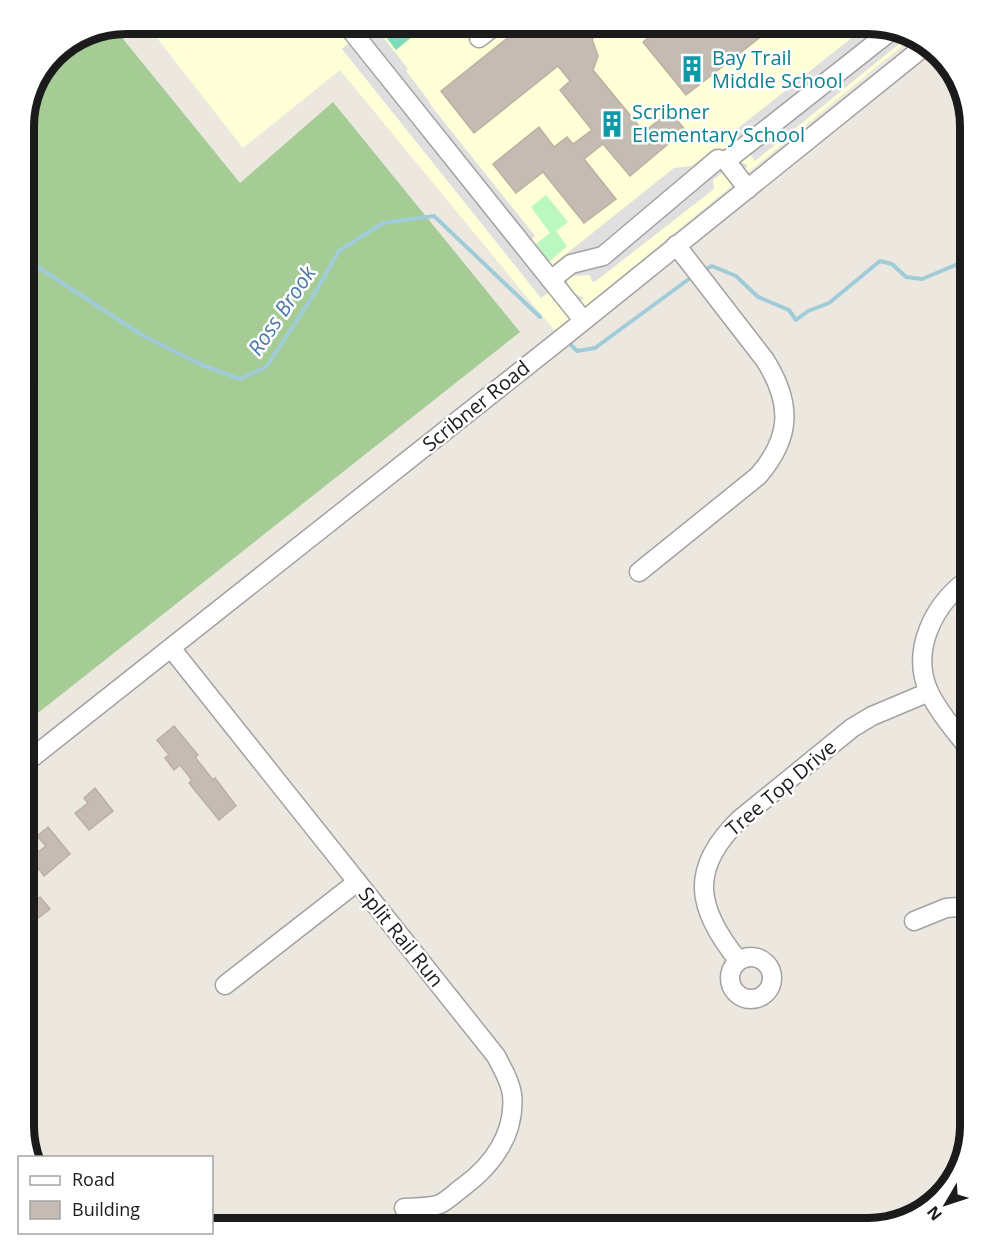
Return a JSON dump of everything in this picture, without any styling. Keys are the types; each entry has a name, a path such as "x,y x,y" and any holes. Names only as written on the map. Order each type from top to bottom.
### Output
{"street":[{"path":"354,34 583,320"},
{"path":"479,38 484,34"},
{"path":"551,280 571,264 603,256 722,160 884,36"},
{"name":"Scribner Road","path":"34,756 919,51"},
{"path":"722,160 748,189"},
{"path":"639,572 758,476 772,460 781,442 785,422 784,402 777,378 676,245"},
{"path":"960,586 948,596 932,621 926,637 923,664 929,692 960,736"},
{"name":"Split Rail Run","path":"171,648 496,1056 506,1073 512,1093 511,1115 498,1153 485,1170 440,1204 404,1208"},
{"name":"Tree Top Drive","path":"738,960 713,927 706,911 704,892 706,872 712,852 719,842 739,819 852,728 872,716 929,692"},
{"path":"225,985 357,882"},
{"path":"914,921 946,908 960,907"}],"shaded area":[{"path":"154,34 873,35 897,39 905,43 555,331 340,70 243,148"},
{"path":"351,34 381,34 408,69 406,71 429,103 535,236 530,241 551,266 674,168 692,166 714,148 725,152 738,141 732,133 855,35 885,36 902,42 755,161 749,153 742,157 742,162 748,166 729,181 723,172 713,180 714,189 596,281 592,282 590,275 572,276 567,279 575,294 584,298 565,315 565,310 553,295 548,293 541,298 342,49 350,42"},
{"path":"120,35 240,183 333,102 520,332 34,716 35,121 44,86 66,57 97,39"}],"green space":[{"path":"384,34 412,34 413,36 396,50"},
{"path":"546,195 568,222 556,231 567,246 549,262 536,244 550,233 531,207"}],"building":[{"name":"Scribner Elementary School","path":"512,35 597,35 592,39 598,56 593,70 644,132 665,115 669,120 674,116 685,130 630,176 603,144 584,159 616,199 584,223 543,172 516,193 493,164 539,127 554,147 567,137 573,144 592,130 560,90 570,81 558,66 474,133 441,91"},
{"name":"Bay Trail Middle School","path":"652,35 757,35 759,38 686,95 643,42"},
{"path":"174,726 198,755 195,757 213,780 215,778 236,806 219,820 189,783 192,780 180,765 174,770 165,758 169,755 157,740"},
{"path":"95,788 113,811 89,830 75,813 88,803 84,798"},
{"path":"48,827 70,854 44,876 34,863 34,855 46,846 37,836"},
{"path":"40,897 50,909 34,921 34,901"}],"waterway":[{"name":"Ross Brook","path":"35,265 142,335 202,365 240,379 266,367 316,291 339,251 383,223 434,216 540,317"},
{"name":"Ross Brook","path":"702,271 712,266 736,276 758,297 789,310 796,320 808,311 829,303 880,261 892,264 906,277 922,279 960,263"},
{"name":"Ross Brook","path":"568,342 577,351 595,348 693,276"}],"place":[{"name":"Bay Trail Middle School","path":"692,69"},
{"name":"Scribner Elementary School","path":"612,124"}]}
